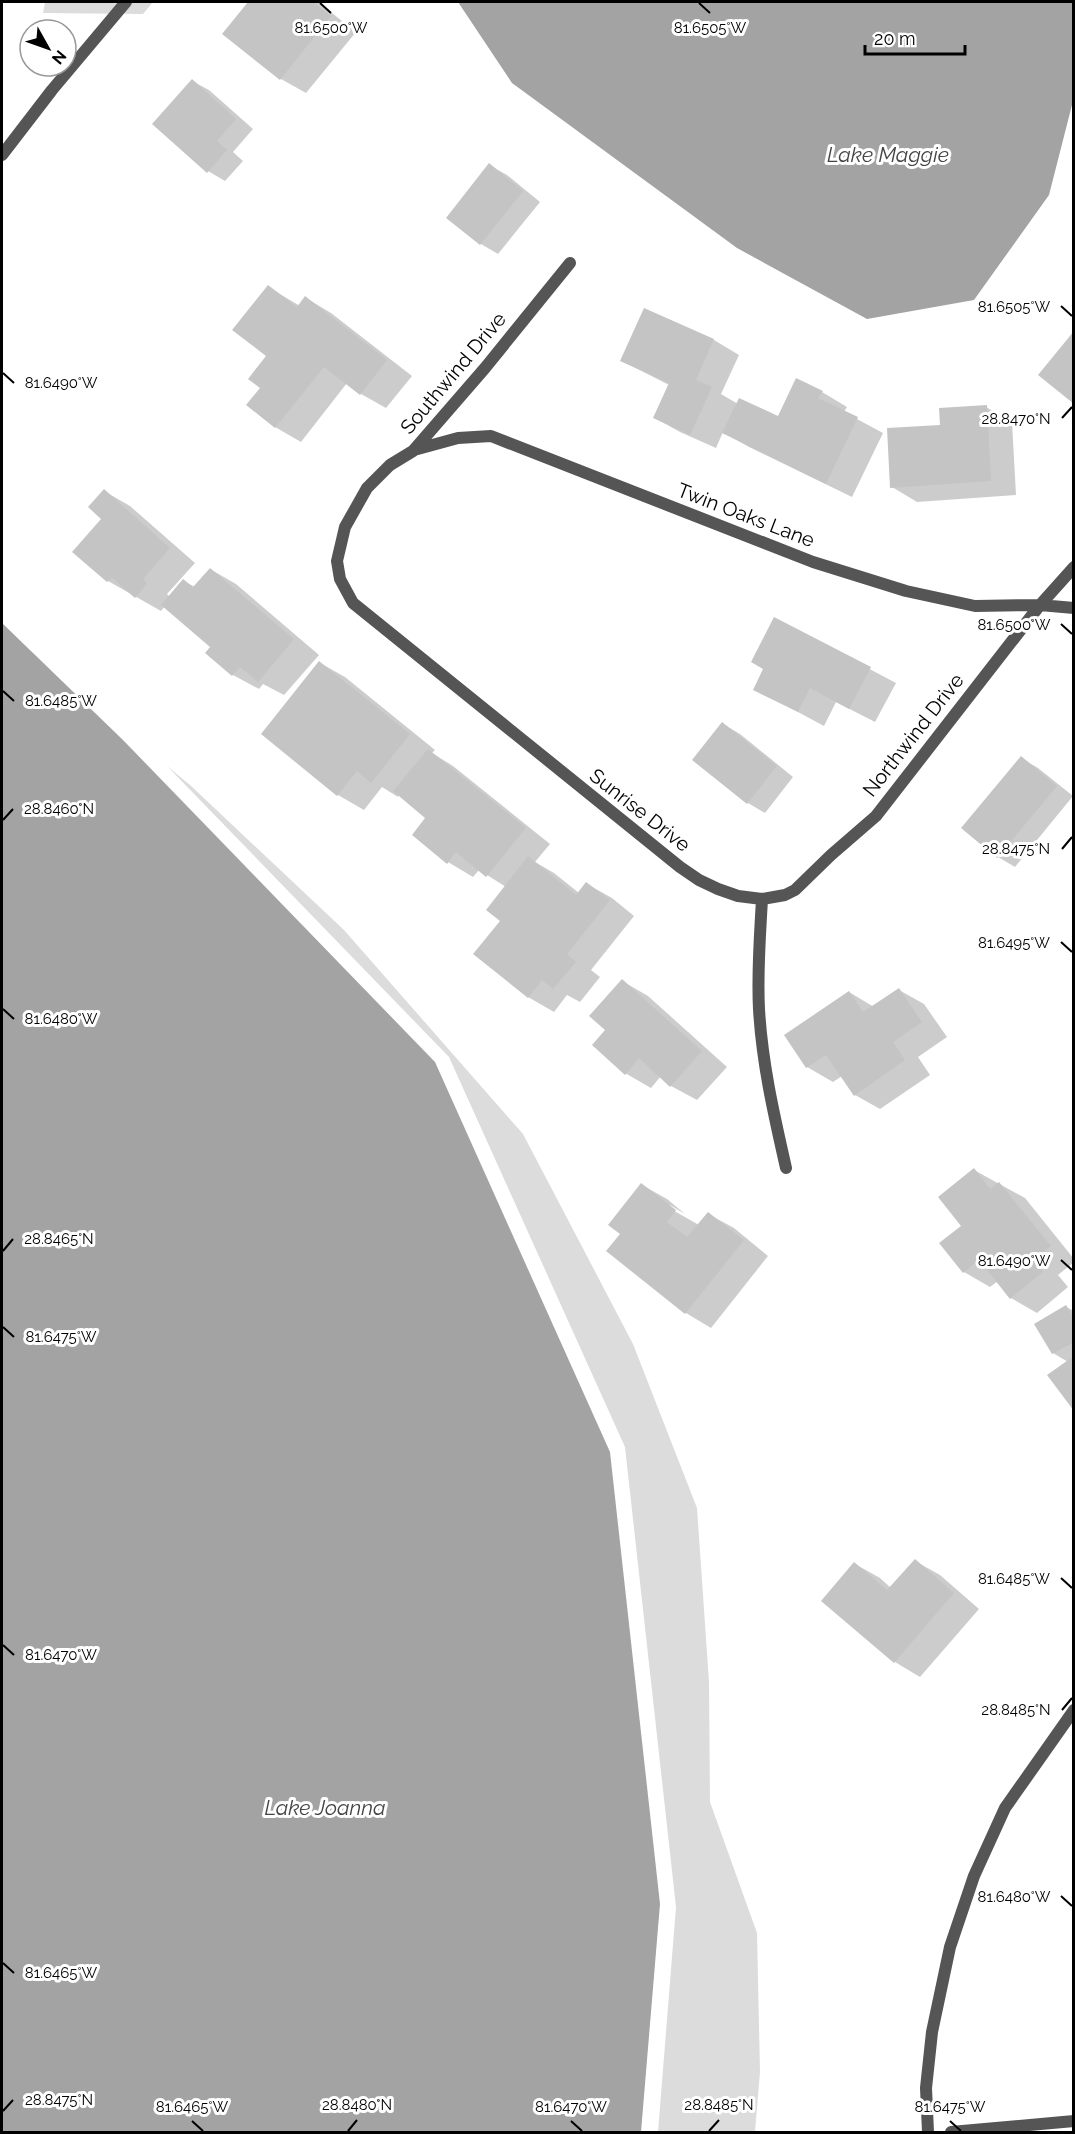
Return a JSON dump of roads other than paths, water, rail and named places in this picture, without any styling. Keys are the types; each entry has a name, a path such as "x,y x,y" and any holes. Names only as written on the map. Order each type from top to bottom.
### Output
{"street":[{"path":"2,155 52,90 126,2"},
{"name":"Southwind Drive","path":"343,533 367,488 390,465 413,451 485,368 570,263"},
{"name":"Twin Oaks Lane","path":"413,451 458,438 491,436 813,562 906,591 975,606 1040,605 1074,608"},
{"name":"Sunrise Drive","path":"343,533 337,561 340,579 353,603 680,867 718,889 738,896 762,899"},
{"name":"Northwind Drive","path":"762,899 785,895 795,890 876,816 1040,605 1074,567"},
{"path":"762,899 758,968 760,1011 767,1076 786,1168"},
{"path":"928,2133 926,2088 932,2032 950,1947 974,1876 1005,1808 1074,1710"},
{"path":"951,2133 1074,2121"}],"water":[{"name":"Lake Maggie","path":"458,2 1073,2 1073,101 1049,195 974,300 867,319 737,248 512,83"},
{"name":"Lake Joanna","path":"2,623 123,740 435,1062 610,1452 660,1904 641,2132 2,2132"}]}
